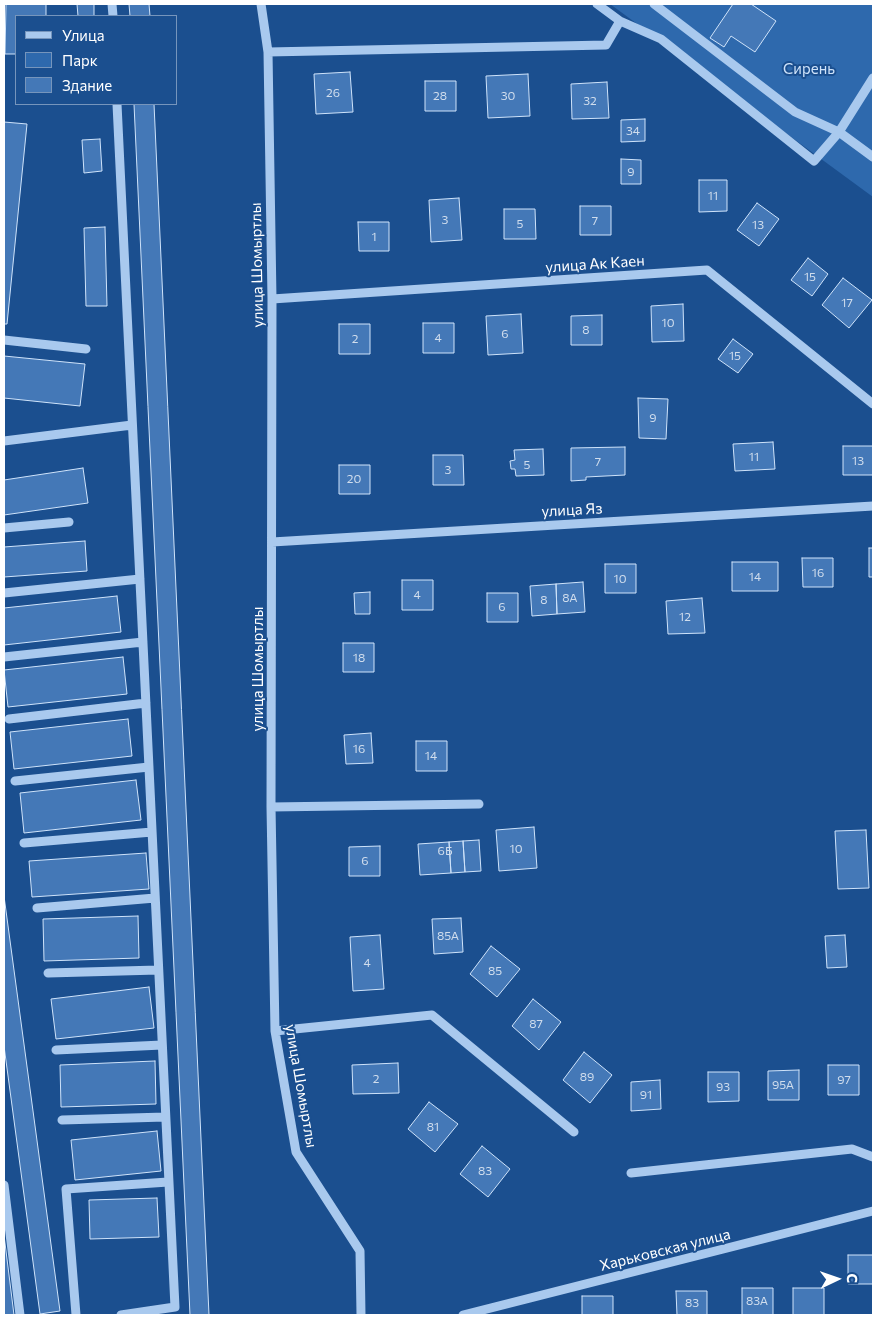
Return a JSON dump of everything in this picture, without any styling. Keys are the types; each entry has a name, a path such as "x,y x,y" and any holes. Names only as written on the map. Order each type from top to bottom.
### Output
{"street":[{"name":"улица Шомыртлы","path":"261,4 268,52 272,299 271,807 275,1031 296,1152 360,1251 361,1315"},
{"path":"597,4 620,21 662,39 814,161 839,132 873,78"},
{"path":"654,4 796,112 839,132 873,157"},
{"path":"268,52 606,45 620,21"},
{"path":"117,105 175,1307 121,1315"},
{"name":"улица Ак Каен","path":"272,299 707,270 873,404"},
{"path":"4,340 86,349"},
{"path":"4,441 132,425"},
{"name":"улица Яз","path":"272,542 873,506"},
{"path":"4,528 70,522"},
{"path":"4,593 140,579"},
{"path":"4,657 143,642"},
{"path":"9,719 146,703"},
{"path":"15,781 148,767"},
{"path":"271,807 480,804"},
{"path":"24,843 152,832"},
{"path":"37,908 155,898"},
{"path":"48,973 158,970"},
{"path":"275,1031 432,1015 574,1132"},
{"path":"56,1050 162,1045"},
{"path":"62,1120 165,1117"},
{"path":"631,1173 852,1149 873,1157"},
{"path":"76,1315 66,1189 168,1182"},
{"path":"4,1185 20,1315"},
{"name":"Харьковская улица","path":"463,1315 873,1211"}],"green space":[{"name":"Сирень","path":"610,4 873,4 873,197"}],"building":[{"path":"6,4 46,4 46,15 15,15 15,54 5,54"},
{"path":"77,4 94,4 94,15 78,15"},
{"path":"129,4 149,4 150,15 130,15"},
{"path":"733,4 751,4 776,21 755,52 731,36 724,47 710,38"},
{"path":"350,72 353,112 316,114 314,74"},
{"path":"528,74 530,116 488,118 486,76"},
{"path":"425,81 456,81 456,111 425,111"},
{"path":"607,82 609,118 572,119 571,84"},
{"path":"134,105 154,105 209,1315 190,1315"},
{"path":"645,119 645,141 621,142 621,120"},
{"path":"4,122 27,124 7,324 4,324"},
{"path":"100,139 102,171 84,173 82,140"},
{"path":"621,159 641,160 641,184 621,184"},
{"path":"699,180 727,180 727,211 699,212"},
{"path":"459,198 462,240 431,242 429,200"},
{"path":"757,203 779,219 759,246 737,230"},
{"path":"580,206 611,206 611,235 580,235"},
{"path":"504,209 535,209 536,239 504,239"},
{"path":"358,222 389,222 389,251 359,251"},
{"path":"105,227 107,306 86,306 84,228"},
{"path":"808,258 828,274 812,296 791,280"},
{"path":"843,278 872,300 849,328 822,305"},
{"path":"683,304 684,341 652,342 651,306"},
{"path":"521,314 523,353 488,355 486,316"},
{"path":"602,315 602,345 571,345 571,316"},
{"path":"423,323 454,323 454,353 423,353"},
{"path":"339,324 370,324 370,354 339,354"},
{"path":"733,339 753,354 738,373 718,359"},
{"path":"4,356 85,364 80,406 4,398"},
{"path":"638,398 668,399 666,439 639,438"},
{"path":"773,442 775,469 735,471 733,444"},
{"path":"843,446 873,446 873,475 843,475"},
{"path":"625,447 625,475 586,477 586,480 571,481 571,448"},
{"path":"543,449 544,475 516,476 515,469 511,469 510,461 515,460 514,450"},
{"path":"433,455 463,455 464,485 433,485"},
{"path":"339,465 370,465 370,494 339,494"},
{"path":"83,468 88,503 4,515 4,480"},
{"path":"85,541 87,571 4,577 4,547"},
{"path":"869,548 873,548 873,577 869,577"},
{"path":"802,558 833,558 833,587 803,587"},
{"path":"732,562 778,562 778,591 732,591"},
{"path":"605,564 636,564 636,593 605,593"},
{"path":"402,580 433,580 433,610 402,610"},
{"path":"583,582 585,612 557,614 556,584"},
{"path":"556,584 557,614 532,616 530,586"},
{"path":"370,592 370,614 355,614 354,593"},
{"path":"487,593 518,593 518,622 487,622"},
{"path":"117,596 121,632 4,645 4,608"},
{"path":"702,598 705,633 668,634 666,601"},
{"path":"343,643 374,643 374,672 343,672"},
{"path":"123,657 127,694 8,707 4,670"},
{"path":"128,719 132,756 14,769 10,732"},
{"path":"371,733 373,763 346,764 344,735"},
{"path":"416,741 447,741 447,771 416,771"},
{"path":"136,780 141,820 24,833 20,793"},
{"path":"534,827 537,868 499,871 496,830"},
{"path":"866,830 869,888 838,889 835,831"},
{"path":"479,840 481,871 465,872 463,841"},
{"path":"463,841 465,872 451,873 449,842"},
{"path":"449,842 451,873 420,875 418,844"},
{"path":"380,846 380,876 349,876 349,847"},
{"path":"146,853 149,889 32,897 29,861"},
{"path":"4,896 60,1311 40,1314 4,1046"},
{"path":"138,916 139,958 44,961 43,919"},
{"path":"461,918 463,952 434,954 432,919"},
{"path":"380,935 384,989 353,991 350,937"},
{"path":"845,935 847,967 827,968 825,936"},
{"path":"491,946 520,969 497,997 470,974"},
{"path":"149,987 154,1028 56,1039 51,999"},
{"path":"533,999 561,1022 539,1050 512,1026"},
{"path":"584,1052 612,1075 590,1103 563,1080"},
{"path":"155,1061 156,1104 61,1107 60,1065"},
{"path":"398,1063 399,1093 353,1094 352,1065"},
{"path":"828,1065 859,1065 859,1095 828,1095"},
{"path":"799,1070 799,1100 768,1100 768,1071"},
{"path":"708,1072 739,1072 739,1101 708,1102"},
{"path":"660,1080 661,1109 631,1111 631,1082"},
{"path":"429,1102 458,1124 435,1152 408,1129"},
{"path":"157,1131 161,1171 75,1180 71,1140"},
{"path":"482,1146 510,1169 488,1197 460,1174"},
{"path":"157,1198 159,1237 90,1239 89,1200"},
{"path":"4,1235 14,1315 4,1315"},
{"path":"848,1255 873,1255 873,1284 848,1284"},
{"path":"742,1288 773,1288 773,1315 742,1315"},
{"path":"793,1288 824,1288 824,1315 793,1315"},
{"path":"676,1291 707,1291 707,1315 677,1315"},
{"path":"582,1296 613,1296 613,1315 582,1315"}]}
